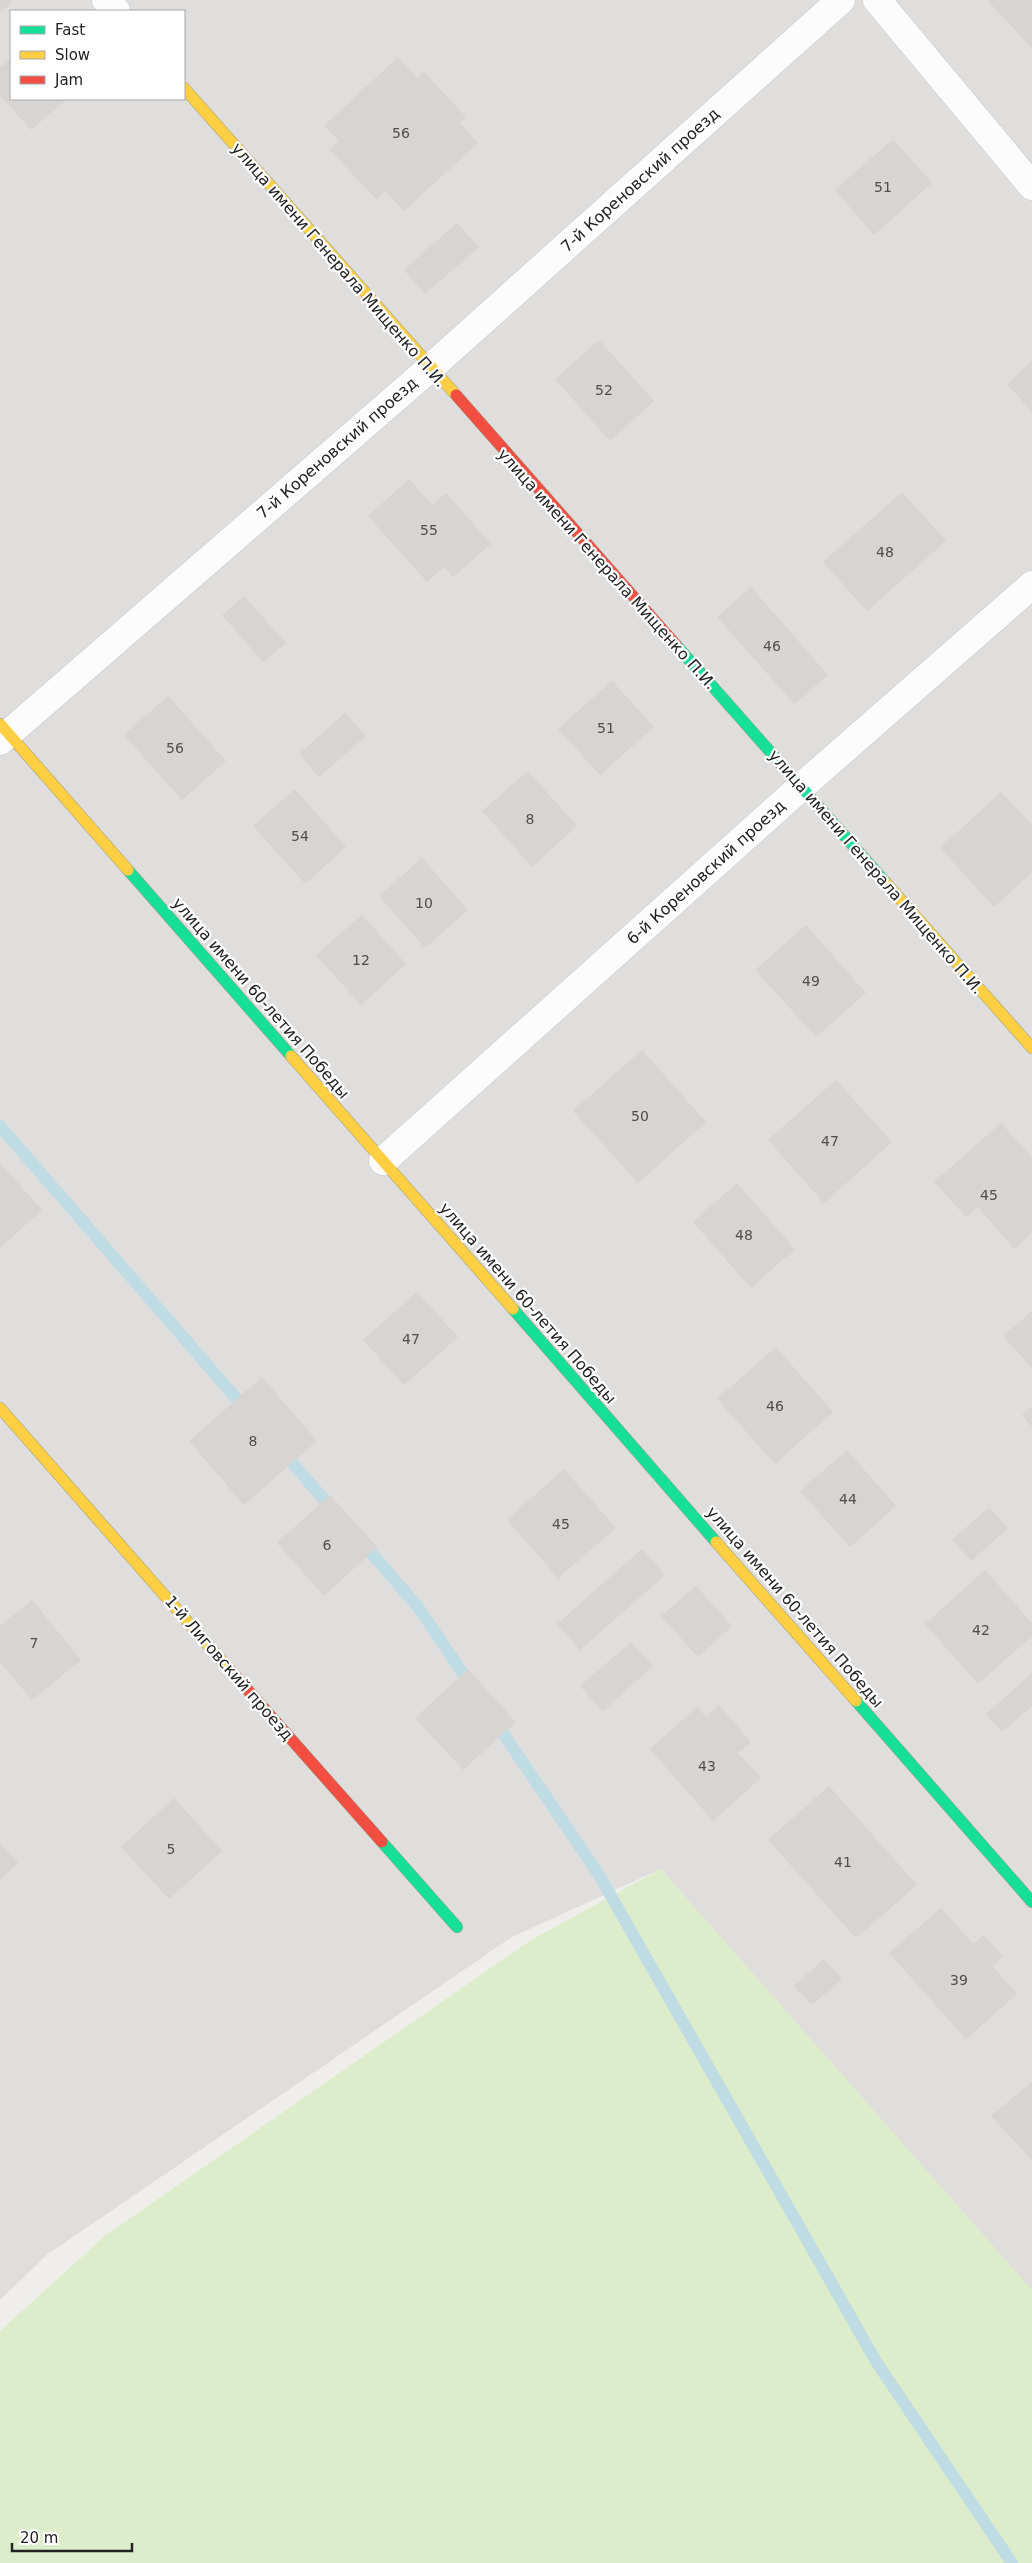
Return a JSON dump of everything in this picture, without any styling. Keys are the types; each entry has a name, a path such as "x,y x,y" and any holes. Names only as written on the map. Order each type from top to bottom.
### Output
{"street":[{"path":"106,0 115,10"},
{"name":"7-й Кореновский проезд","path":"3,733 429,368 841,0"},
{"path":"876,0 1032,186"},
{"name":"улица имени Генерала Мищенко П.И.","path":"185,89 429,368 1032,1048"},
{"name":"6-й Кореновский проезд","path":"383,1161 801,787 1032,585"},
{"name":"улица имени 60-летия Победы","path":"3,733 383,1161 1032,1902"},
{"name":"1-й Лиговский проезд","path":"0,1408 457,1927"}],"shaded area":[{"path":"0,0 1032,0 1032,2300 661,1869 512,1937 48,2254 0,2300"}],"green space":[{"path":"661,1869 1032,2290 1032,2563 0,2563 0,2331 106,2235 531,1940"}],"building":[{"path":"0,0 10,0 12,2 0,13"},
{"path":"987,0 1032,0 1032,48"},
{"path":"398,57 417,78 424,72 466,117 460,123 478,143 404,211 385,191 376,199 330,150 339,141 324,126"},
{"path":"10,60 10,100 66,100 31,130 0,95 0,68"},
{"path":"893,139 932,183 874,235 835,190"},
{"path":"457,223 479,247 425,294 404,270"},
{"path":"599,340 654,401 610,441 555,379"},
{"path":"1032,361 1032,412 1007,384"},
{"path":"409,479 432,505 446,493 491,544 453,577 444,566 427,582 368,516"},
{"path":"902,492 946,541 867,611 823,562"},
{"path":"751,587 828,675 794,704 717,617"},
{"path":"244,596 286,643 263,662 222,615"},
{"path":"612,681 654,727 600,775 558,729"},
{"path":"168,696 226,761 182,800 124,735"},
{"path":"345,713 366,736 319,777 299,754"},
{"path":"528,771 577,826 532,867 482,811"},
{"path":"295,789 346,847 305,884 253,826"},
{"path":"1001,792 1032,825 1032,872 994,907 940,848"},
{"path":"422,858 468,910 425,948 379,896"},
{"path":"362,915 406,964 361,1005 316,955"},
{"path":"806,925 866,993 816,1037 755,970"},
{"path":"642,1050 706,1122 638,1183 573,1111"},
{"path":"836,1080 892,1142 824,1203 768,1140"},
{"path":"1001,1123 1032,1157 1032,1233 1014,1249 978,1207 966,1217 934,1182"},
{"path":"0,1163 42,1210 0,1248"},
{"path":"737,1183 795,1249 751,1288 693,1222"},
{"path":"417,1292 458,1337 404,1385 363,1340"},
{"path":"1032,1311 1032,1368 1003,1336"},
{"path":"776,1347 833,1412 775,1464 717,1399"},
{"path":"262,1377 317,1441 244,1505 189,1441"},
{"path":"1032,1406 1032,1427 1022,1415"},
{"path":"847,1450 896,1506 850,1547 800,1491"},
{"path":"564,1469 616,1528 558,1578 507,1520"},
{"path":"330,1495 377,1547 324,1596 277,1543"},
{"path":"989,1507 1008,1528 971,1561 952,1540"},
{"path":"642,1549 665,1575 580,1650 557,1624"},
{"path":"985,1570 1032,1623 1032,1636 978,1684 925,1624"},
{"path":"696,1586 732,1626 698,1657 661,1616"},
{"path":"32,1600 81,1660 32,1700 0,1662 0,1626"},
{"path":"631,1642 653,1666 603,1711 580,1686"},
{"path":"468,1669 516,1722 463,1770 415,1718"},
{"path":"1032,1673 1032,1706 1002,1732 986,1714"},
{"path":"719,1705 751,1742 738,1753 761,1778 713,1821 650,1749 697,1707 706,1717"},
{"path":"829,1786 917,1885 856,1938 768,1840"},
{"path":"174,1798 222,1851 169,1899 121,1847"},
{"path":"0,1843 18,1863 0,1880"},
{"path":"941,1908 973,1944 984,1935 1003,1957 992,1966 1017,1994 966,2039 889,1953"},
{"path":"824,1959 842,1979 812,2005 794,1986"},
{"path":"1032,2082 1032,2160 991,2116"}],"waterway":[{"path":"0,1126 248,1412"},
{"path":"281,1450 335,1512"},
{"path":"360,1540 418,1607 472,1687"},
{"path":"494,1720 599,1875 877,2363 1012,2563"}],"traffic: fast":[{"path":"676,645 886,883"},
{"path":"128,870 291,1056"},
{"path":"513,1309 716,1542"},
{"path":"856,1701 1032,1902"},
{"path":"382,1842 457,1927"}],"traffic: slow":[{"path":"185,89 456,395"},
{"path":"0,724 128,870"},
{"path":"886,883 1032,1048"},
{"path":"291,1056 513,1309"},
{"path":"0,1408 230,1670"},
{"path":"716,1542 856,1701"}],"traffic: jam":[{"path":"456,395 676,645"},
{"path":"230,1670 382,1842"}]}
